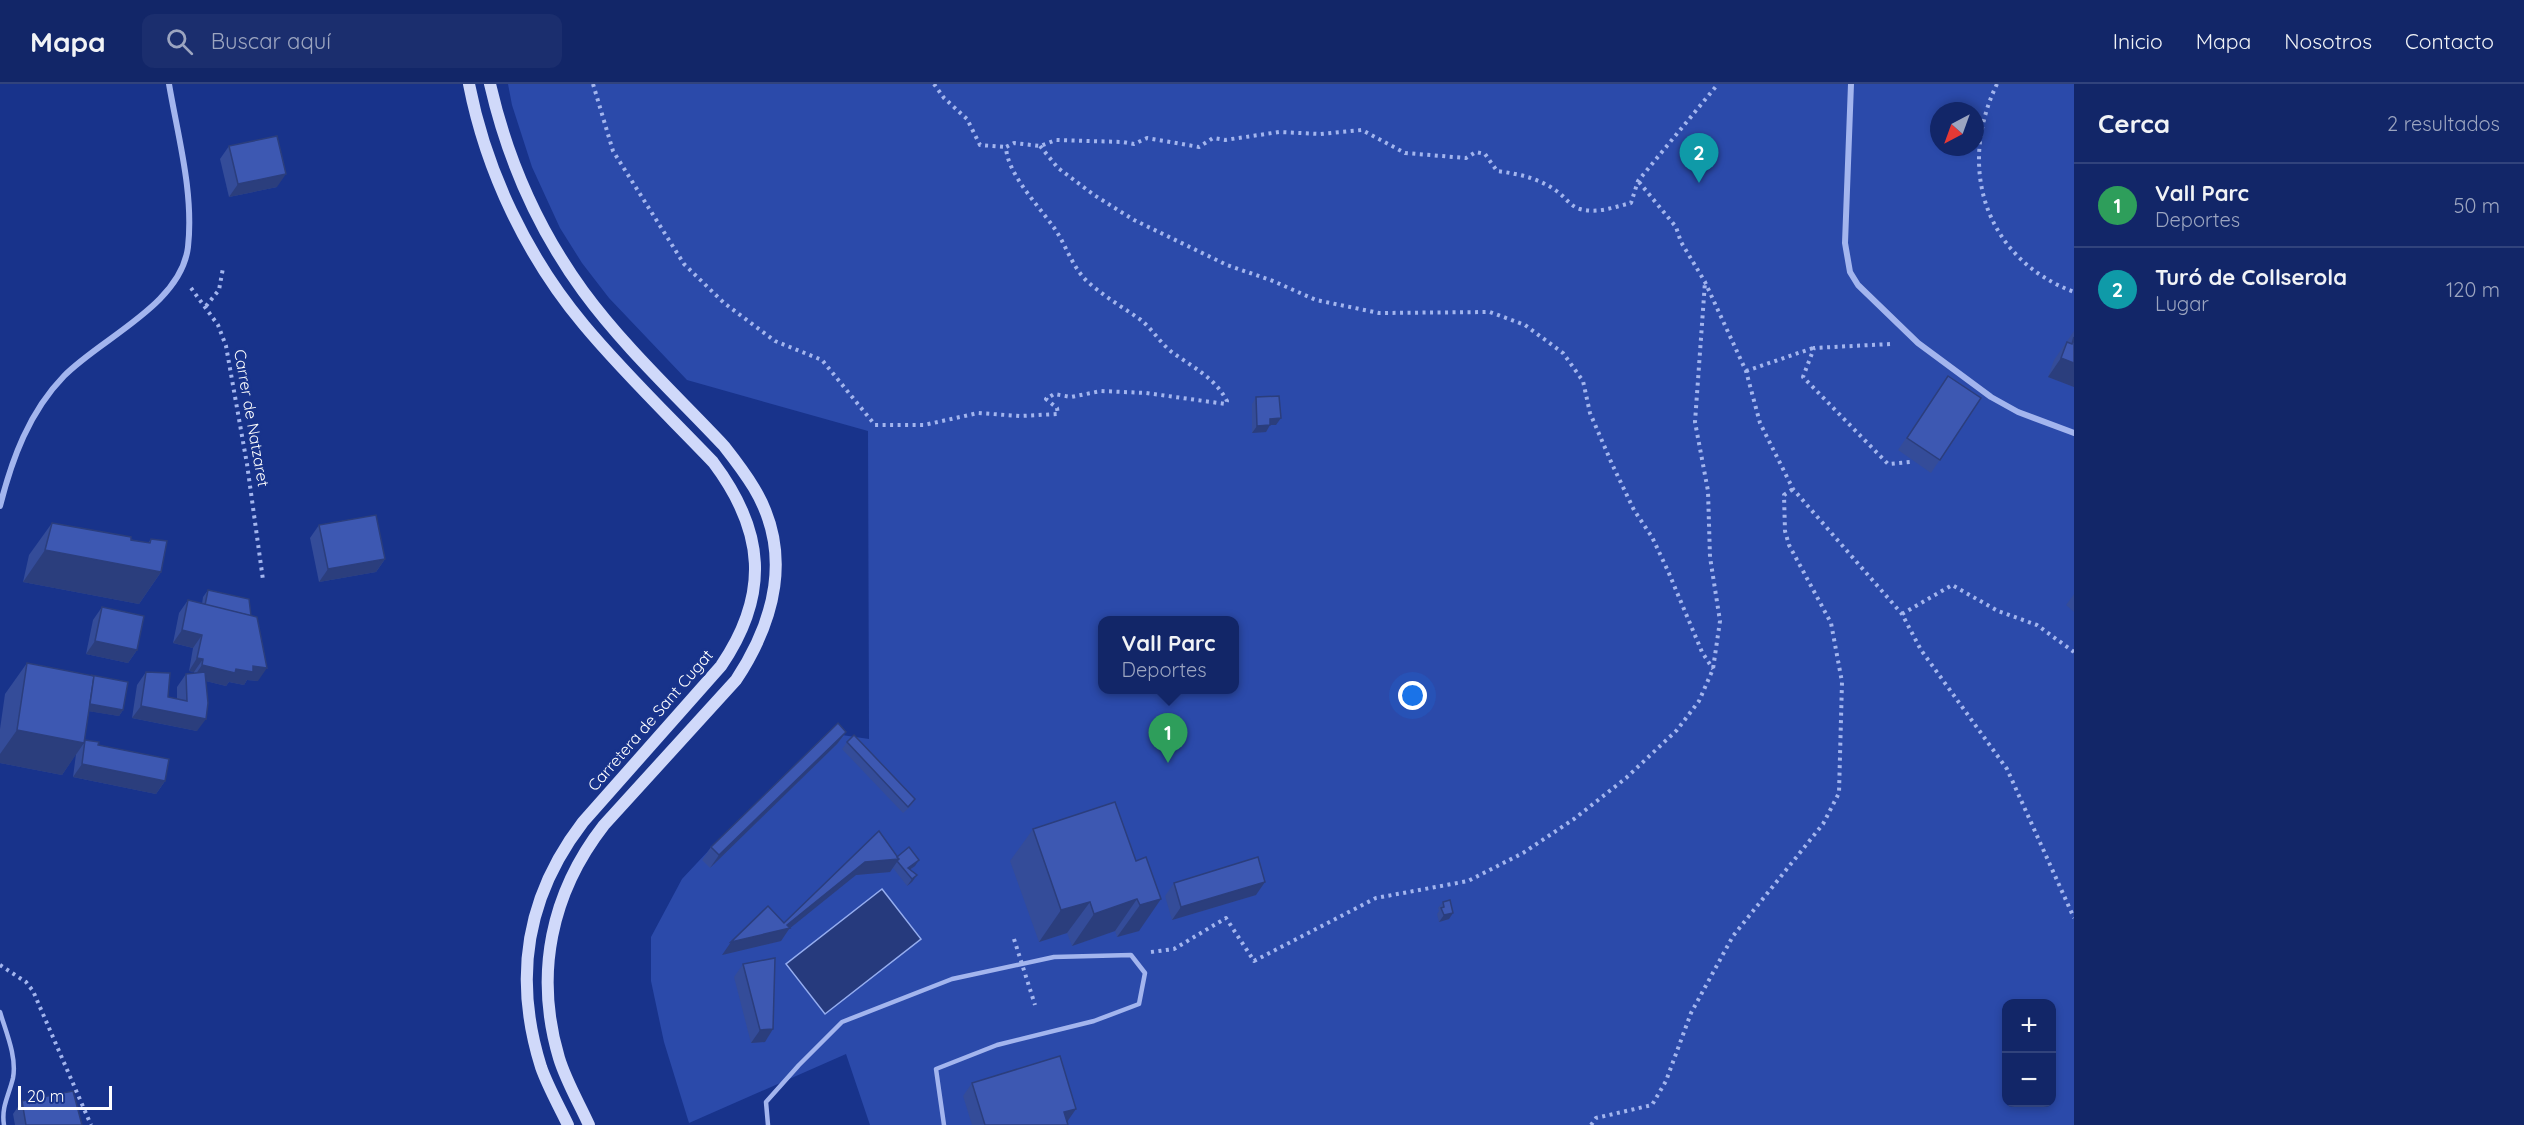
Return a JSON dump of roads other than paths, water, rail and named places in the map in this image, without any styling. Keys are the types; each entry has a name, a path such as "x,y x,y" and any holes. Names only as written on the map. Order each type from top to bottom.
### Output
{"main road":[{"name":"Carretera de Sant Cugat","path":"469,84 486,148 502,191 521,231 546,274 585,326 712,462 726,480 746,519 756,561 751,607 732,649 721,666 583,822 567,842 543,887 529,950 526,982 529,1011 542,1070 568,1125"},
{"name":"Carretera de Sant Cugat","path":"489,84 501,129 516,171 535,212 560,256 602,315 724,446 739,466 755,490 766,515 773,543 774,591 761,638 749,659 735,680 588,845 568,881 556,917 550,945 548,973 553,1031 560,1059 589,1125"}],"street":[{"path":"0,506 8,474 21,440 38,410 64,376 158,300 180,275 188,249 189,205 169,84"},
{"path":"1851,84 1846,258 1858,285 1918,343 1990,397 2018,412 2074,432"}],"lane":[{"path":"768,1125 766,1102 842,1022 952,979 1054,957 1131,955 1146,973 1139,1005 1094,1021 997,1045 936,1069 944,1125"},
{"path":"0,1012 14,1062 13,1078 4,1106 4,1125"}],"place":[{"name":"Turó de Collserola","path":"1699,183"},
{"name":"Vall Parc","path":"1168,763"}]}
